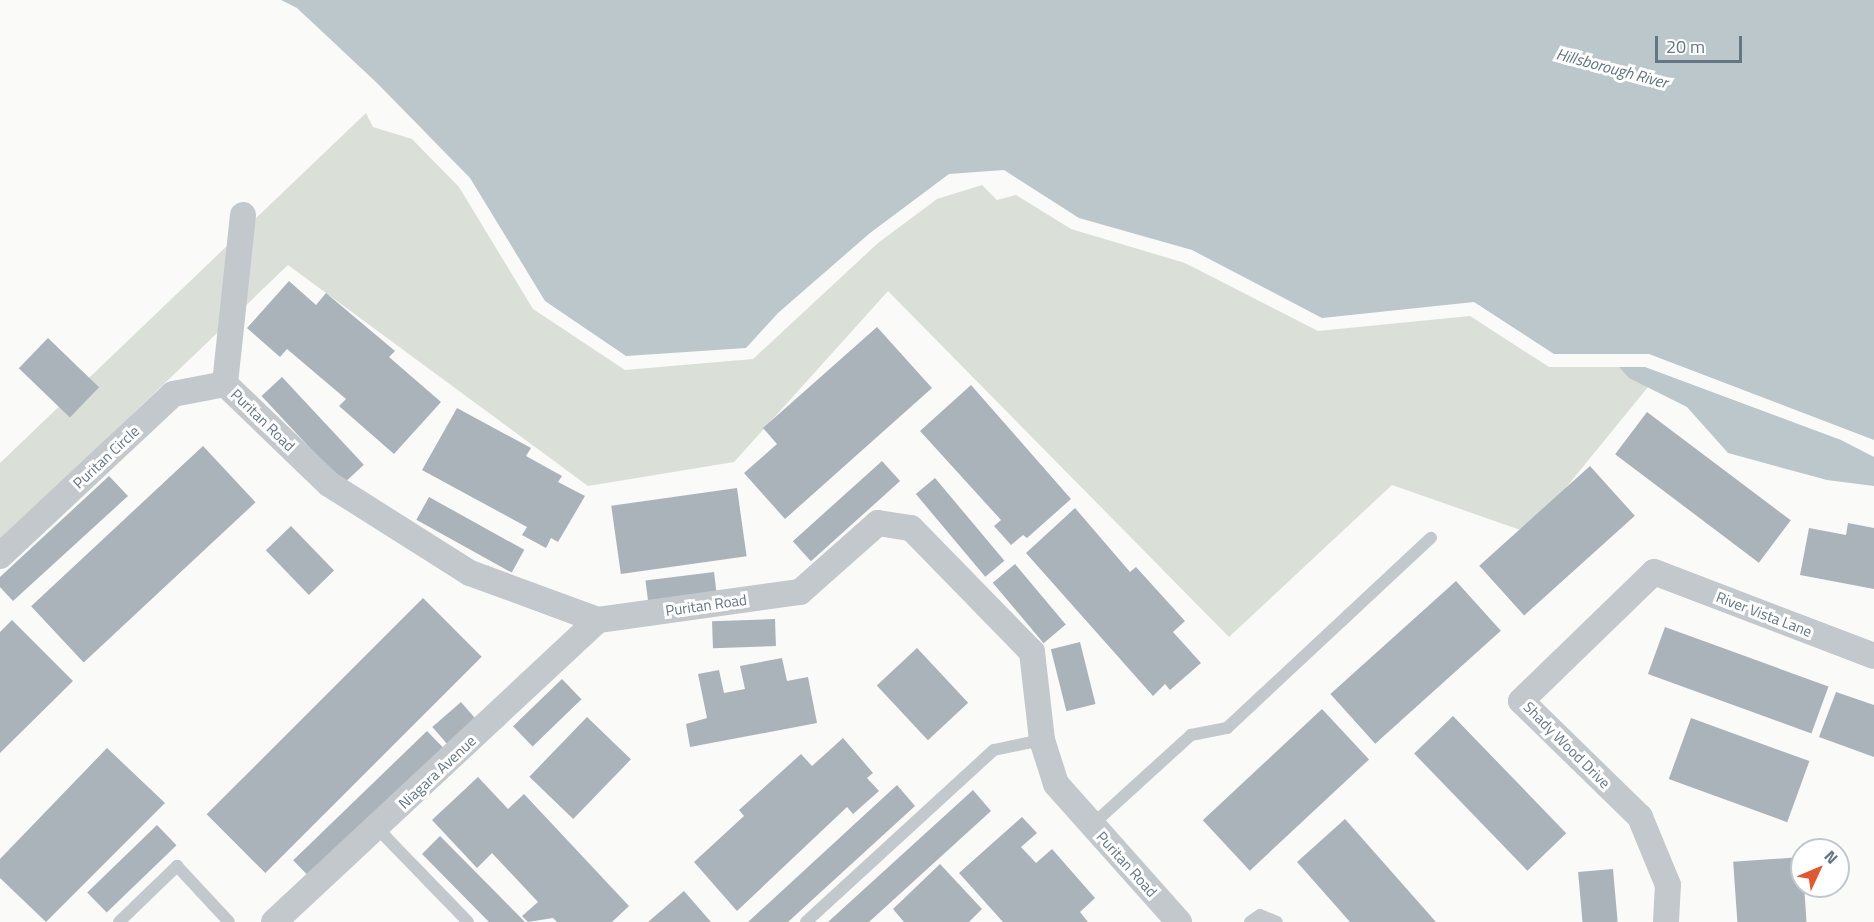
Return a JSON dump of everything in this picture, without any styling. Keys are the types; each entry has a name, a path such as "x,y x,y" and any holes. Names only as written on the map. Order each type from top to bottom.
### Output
{"street":[{"name":"Puritan Road","path":"243,215 225,384 329,484 470,573 598,620 800,592 878,523 911,528 1032,652 1042,740 1056,784 1179,922"},
{"name":"Puritan Circle","path":"0,556 173,394 225,384"},
{"name":"River Vista Lane","path":"1654,572 1874,656"},
{"name":"Shady Wood Drive","path":"1654,572 1521,701 1640,817 1668,885 1666,922"},
{"name":"Niagara Avenue","path":"274,922 378,829 598,620"}],"lane":[{"path":"1092,825 1191,735 1227,728 1431,538"},
{"path":"806,922 994,750 1042,740"},
{"path":"378,829 468,922"},
{"path":"119,922 177,866 229,922"},
{"path":"1250,922 1260,915 1276,922"}],"shaded area":[{"path":"366,113 373,127 412,139 459,187 533,309 625,370 753,359 878,243 937,199 982,185 997,200 1016,195 1071,229 1185,263 1318,331 1470,316 1549,367 1619,367 1648,387 1529,533 1392,485 1229,637 888,291 734,462 588,486 288,265 0,541 0,463"}],"water":[{"name":"Hillsborough River","path":"281,0 1874,0 1874,440 1649,354 1554,354 1474,302 1322,318 1192,250 1079,218 1004,170 949,174 870,233 778,313 746,348 626,356 545,301 470,178 378,84 297,8"},
{"path":"1619,367 1645,367 1841,440 1874,457 1874,486 1827,480 1728,453 1687,407 1629,378"}],"building":[{"path":"289,281 316,305 326,293 395,351 389,357 441,402 394,454 339,406 346,399 287,349 280,357 247,328"},
{"path":"877,327 932,388 785,519 744,473 777,444 763,428"},
{"path":"48,338 99,387 70,418 19,368"},
{"path":"282,377 364,465 343,484 262,396"},
{"path":"971,385 1071,499 1027,538 1023,535 1011,545 994,526 1001,520 920,431"},
{"path":"457,408 531,448 526,456 562,476 558,482 585,496 558,542 551,538 546,548 522,535 527,527 422,470"},
{"path":"1647,412 1791,520 1759,563 1615,454"},
{"path":"203,446 256,502 84,663 31,606"},
{"path":"882,461 900,481 811,561 793,541"},
{"path":"1590,466 1635,516 1524,615 1479,566"},
{"path":"109,476 128,496 13,601 0,587 0,577"},
{"path":"935,478 1004,561 985,577 916,494"},
{"path":"737,488 747,556 621,574 611,506"},
{"path":"429,497 524,550 512,573 416,520"},
{"path":"1075,508 1130,572 1136,567 1185,621 1173,632 1201,663 1170,690 1165,684 1153,696 1026,553"},
{"path":"1848,523 1874,528 1874,589 1800,575 1809,528 1846,535"},
{"path":"291,526 334,571 309,595 266,550"},
{"path":"1015,564 1066,625 1044,643 993,583"},
{"path":"714,572 717,597 649,605 646,580"},
{"path":"1456,581 1501,631 1375,744 1330,694"},
{"path":"423,598 482,657 265,873 207,814"},
{"path":"775,619 776,646 713,648 712,621"},
{"path":"12,620 73,681 0,753 0,632"},
{"path":"1665,627 1829,687 1811,733 1648,674"},
{"path":"1080,642 1095,704 1066,711 1051,649"},
{"path":"917,648 968,703 928,740 877,686"},
{"path":"782,658 787,681 808,677 817,723 690,747 686,724 707,718 698,674 719,670 724,693 745,689 740,666"},
{"path":"562,679 581,699 533,746 513,726"},
{"path":"1836,692 1874,705 1874,757 1819,737"},
{"path":"461,702 479,723 451,748 432,727"},
{"path":"1322,709 1369,759 1250,871 1203,820"},
{"path":"1453,716 1566,833 1527,871 1414,754"},
{"path":"587,717 631,759 573,819 529,777"},
{"path":"1691,718 1809,761 1787,822 1669,779"},
{"path":"427,731 447,752 313,881 293,860"},
{"path":"843,738 873,773 867,778 879,791 853,814 847,807 737,911 694,862 744,816 739,810 801,754 812,766"},
{"path":"107,748 165,803 46,922 0,878 0,859"},
{"path":"478,777 508,809 524,794 629,906 612,922 557,922 553,918 528,922 522,916 538,902 492,853 477,868 432,820"},
{"path":"897,785 915,806 788,922 748,922"},
{"path":"973,790 991,811 869,922 828,922"},
{"path":"1022,817 1037,833 1021,847 1036,863 1052,849 1095,898 1080,912 1088,922 1003,922 959,873"},
{"path":"1345,819 1436,922 1350,922 1297,862"},
{"path":"157,825 176,845 107,913 87,892"},
{"path":"440,836 525,922 489,922 422,854"},
{"path":"1790,858 1790,898 1805,898 1807,922 1737,922 1733,862"},
{"path":"940,864 982,909 969,922 904,922 893,909"},
{"path":"1613,869 1618,922 1583,922 1578,872"},
{"path":"684,891 711,922 648,922"}]}
